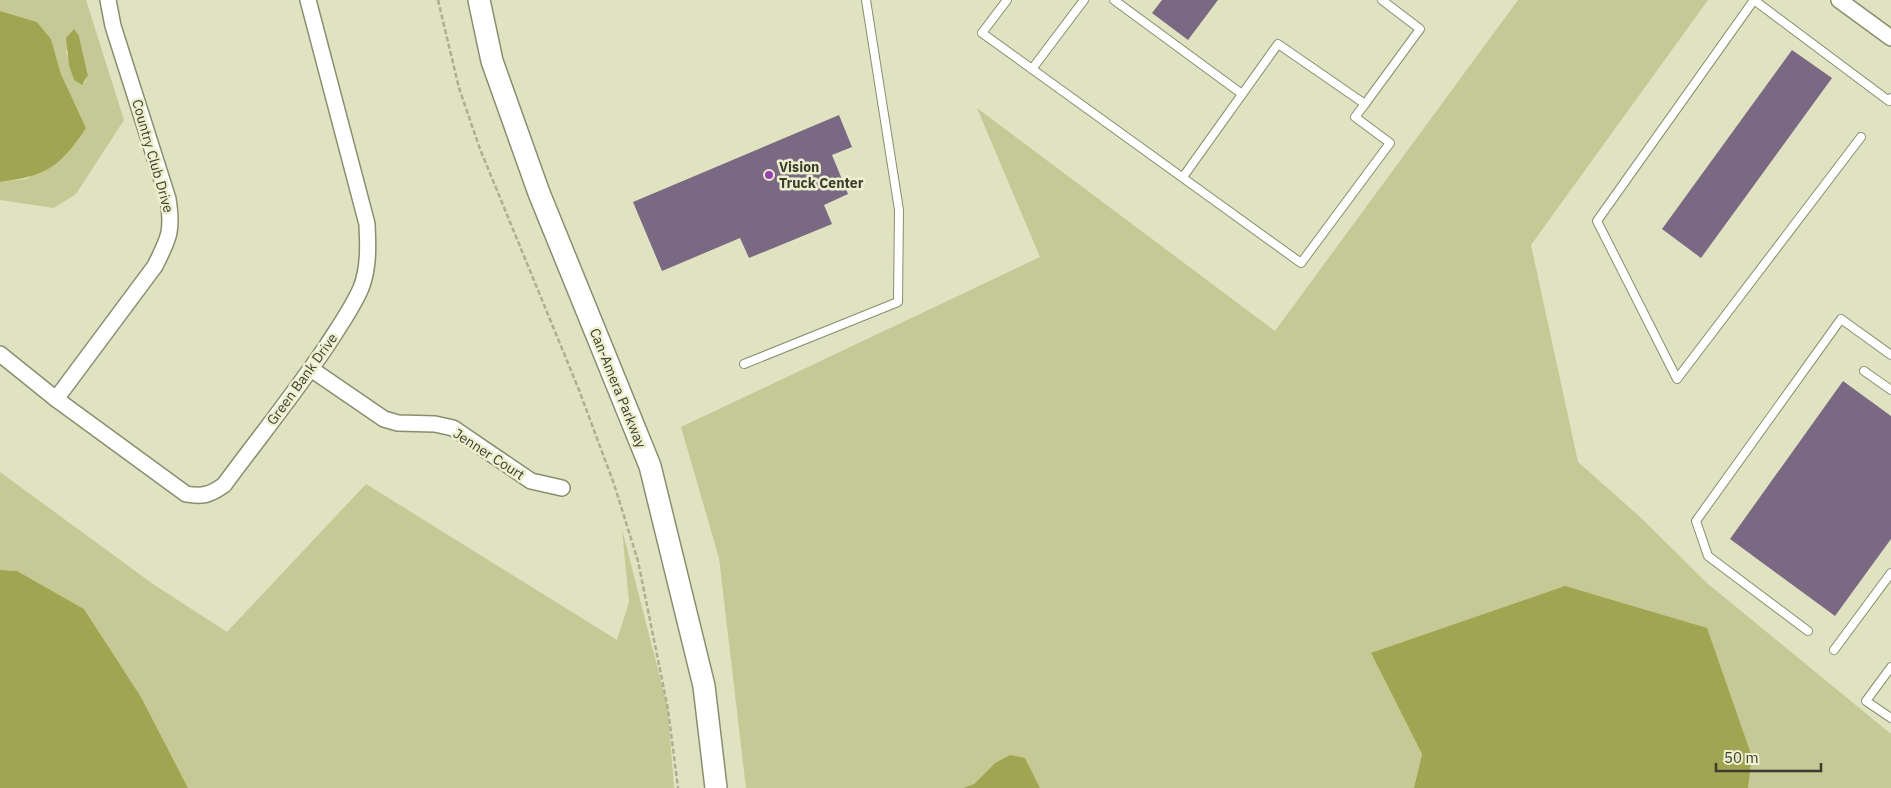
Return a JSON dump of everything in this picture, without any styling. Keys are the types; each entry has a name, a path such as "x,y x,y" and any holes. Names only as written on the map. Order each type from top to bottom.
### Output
{"main road":[{"name":"Can-Amera Parkway","path":"479,0 492,61 540,193 650,466 704,686 716,788"}],"street":[{"name":"Country Club Drive","path":"56,399 155,266 165,246 172,223 168,199 113,26 108,0"},
{"name":"Green Bank Drive","path":"0,354 56,399 186,494 198,496 211,494 224,485 311,369 352,308 364,277 368,247 367,224 308,0"},
{"path":"1839,0 1891,38"},
{"name":"Jenner Court","path":"311,369 384,419 398,423 435,424 452,428 466,435 531,481 562,488"}],"lane":[{"path":"744,364 898,302 898,210 866,0"},
{"path":"1007,0 982,32 1301,263 1390,143 1355,117 1420,29 1382,0"},
{"path":"1032,69 1084,0"},
{"path":"1114,0 1242,94"},
{"path":"1861,137 1678,379 1597,221 1754,0 1889,101 1891,98"},
{"path":"1184,177 1278,44 1365,104"},
{"path":"1808,631 1708,556 1696,521 1841,319 1891,355"},
{"path":"1864,371 1891,390"},
{"path":"1834,650 1891,573"},
{"path":"1891,668 1866,701 1891,718"}],"path":[{"path":"438,0 459,88 480,149 582,398 614,484 638,561 668,709 678,788"}],"shaded area":[{"path":"0,0 86,0 124,120 76,194 54,208 0,200 0,182 27,179 86,128 61,74 51,39 37,22 0,11","holes":["79,36 88,73 85,83 74,80 66,51"]},
{"path":"1518,0 1708,0 1531,245 1578,462 1639,516 1707,583 1891,734 1891,788 1748,788 1752,757 1371,653 1422,754 1414,788 1040,788 1025,758 995,763 974,784 963,788 746,788 719,558 681,427 1040,257 977,108 1275,331"},
{"path":"0,11 37,22 51,39 61,74 86,128 59,161 41,173 0,182"},
{"path":"74,29 79,36 88,75 82,85 74,80 69,65 66,38"},
{"path":"0,472 153,584 227,632 366,484 617,640 629,602 622,529 668,709 674,788 188,788 141,697 84,609 17,571 0,570"},
{"path":"0,570 17,571 84,609 141,697 188,788 0,788"},
{"path":"1565,586 1707,628 1752,757 1748,788 1414,788 1422,754 1371,653"},
{"path":"1010,755 1025,758 1040,788 963,788 974,784 995,763"}],"building":[{"path":"1162,0 1218,0 1188,40 1152,13"},
{"path":"1792,50 1832,78 1701,258 1662,229"},
{"name":"Vision Truck Center","path":"839,115 852,147 832,155 848,194 824,205 832,224 749,258 740,238 662,271 633,202"},
{"path":"1843,381 1891,416 1891,539 1835,616 1730,539"}],"place":[{"name":"Vision Truck Center","path":"769,175"}]}
